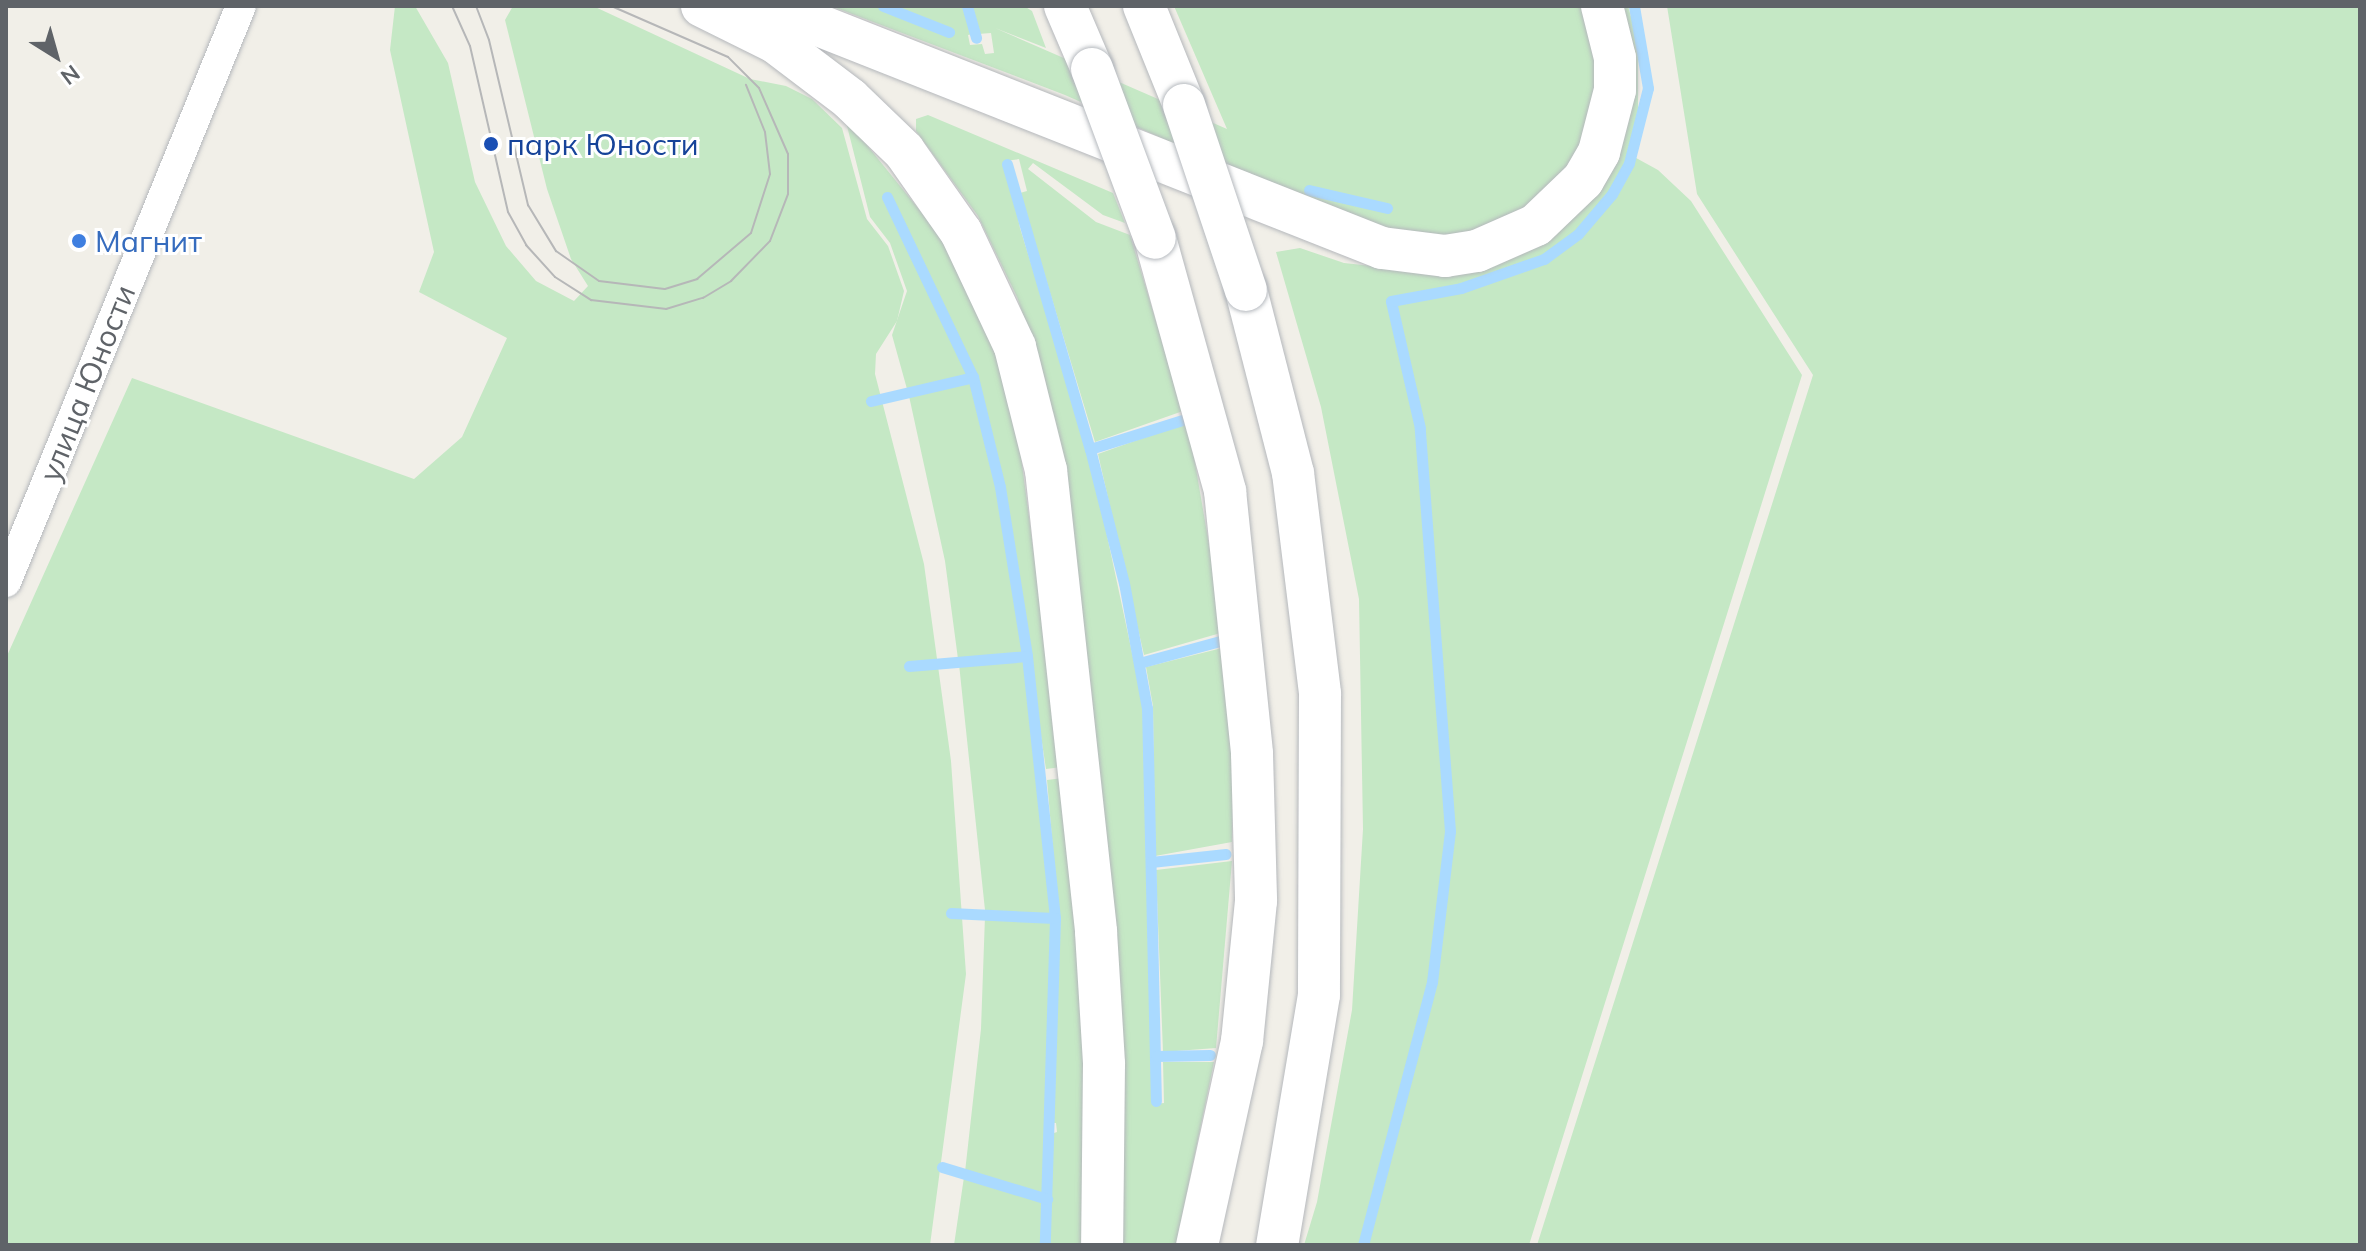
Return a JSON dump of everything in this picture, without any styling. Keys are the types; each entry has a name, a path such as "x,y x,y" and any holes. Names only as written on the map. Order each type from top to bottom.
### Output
{"main road":[{"path":"702,6 775,42 850,99 904,151 961,232 1015,347 1046,470 1096,932 1104,1064 1102,1245"},
{"path":"770,6 1382,248 1445,256 1477,251 1536,225 1583,180 1599,152 1615,90 1615,58 1602,6"},
{"path":"1065,6 1155,238 1225,491 1252,754 1256,901 1242,1041 1197,1245"},
{"path":"1144,6 1184,105 1246,290 1293,473 1320,694 1319,995 1277,1245"}],"street":[{"name":"улица Юности","path":"6,582 241,6"}],"green space":[{"path":"395,6 415,6 448,63 475,182 506,246 536,281 574,301 588,286 571,259 547,189 505,20 513,6 593,6 750,79 786,86 812,99 842,128 867,219 888,246 904,291 897,321 876,354 875,374 924,564 951,761 966,974 930,1245 6,1245 6,658 132,378 414,479 462,437 507,338 419,292 434,252 390,50"},
{"path":"831,6 876,6 950,35 951,29 892,6 964,6 973,34 968,35 970,45 982,44 985,54 994,53 991,33 978,34 969,6 1024,6 1032,11 1046,48 995,28 1227,129 1174,6 1581,6 1598,66 1588,135 1550,195 1489,231 1408,238 1240,173 1065,95"},
{"path":"1615,6 1628,6 1638,42 1638,113 1627,153 1658,170 1691,201 1802,375 1529,1245 1304,1245 1317,1202 1352,1010 1363,829 1359,599 1321,407 1276,252 1300,248 1344,263 1409,270 1581,209"},
{"path":"1667,6 2360,6 2360,1245 1537,1245 1813,375 1697,194"},
{"path":"928,115 1113,193 1125,223 1103,215 1033,163 1028,169 1096,222 1130,235 1183,411 1095,442 1020,193 1027,191 1019,159 1006,161 1020,228 1089,451 1144,709 1155,1104 1164,1103 1163,1062 1214,1062 1176,1245 1119,1245 1113,909 1091,687 1045,379 1017,297 978,216 916,131 916,119"},
{"path":"845,118 947,244 996,347 1020,449 1062,767 1046,769 1004,492 978,380 888,195 884,197 969,374 907,389 892,335 907,291 890,243 870,217"},
{"path":"973,382 997,487 1024,654 958,659 945,561 909,396"},
{"path":"1188,422 1224,632 1144,655 1098,454"},
{"path":"1226,647 1234,762 1232,842 1155,856 1153,706 1146,667"},
{"path":"1025,659 1044,790 1053,915 985,910 959,664"},
{"path":"1063,778 1083,971 1087,1164 1081,1245 1048,1245 1051,1134 1057,1132 1056,1123 1051,1123 1059,920 1047,780"},
{"path":"1232,861 1216,1048 1163,1052 1156,870"},
{"path":"985,916 1054,920 1044,1195 965,1172 981,1029"},
{"path":"964,1177 1045,1200 1043,1245 954,1245"}],"waterway":[{"path":"883,6 949,32"},
{"path":"967,6 976,38"},
{"path":"1363,1245 1432,982 1450,831 1420,428 1391,301 1461,288 1544,259 1578,234 1612,194 1629,163 1648,88 1634,6"},
{"path":"1007,164 1090,449 1124,583 1147,708 1156,1101"},
{"path":"1309,190 1387,208"},
{"path":"887,197 973,377 1000,487 1027,656 1055,918 1045,1245"},
{"path":"871,401 973,377"},
{"path":"1090,449 1182,420"},
{"path":"1139,663 1220,641"},
{"path":"909,666 1027,656"},
{"path":"1151,862 1226,854"},
{"path":"951,913 1055,918"},
{"path":"1156,1056 1210,1055"},
{"path":"942,1167 1047,1199"}],"tram line":[{"path":"452,6 470,46 508,212 526,245 555,277 591,300 666,309 703,298 731,281 770,241 788,194 788,154 759,88 728,57 611,6"},
{"path":"476,6 489,40 528,205 556,251 599,281 665,289 697,279 751,233 770,174 765,132 746,85"}],"place":[{"name":"парк Юности","path":"491,144"},
{"name":"Магнит","path":"79,241"}]}
